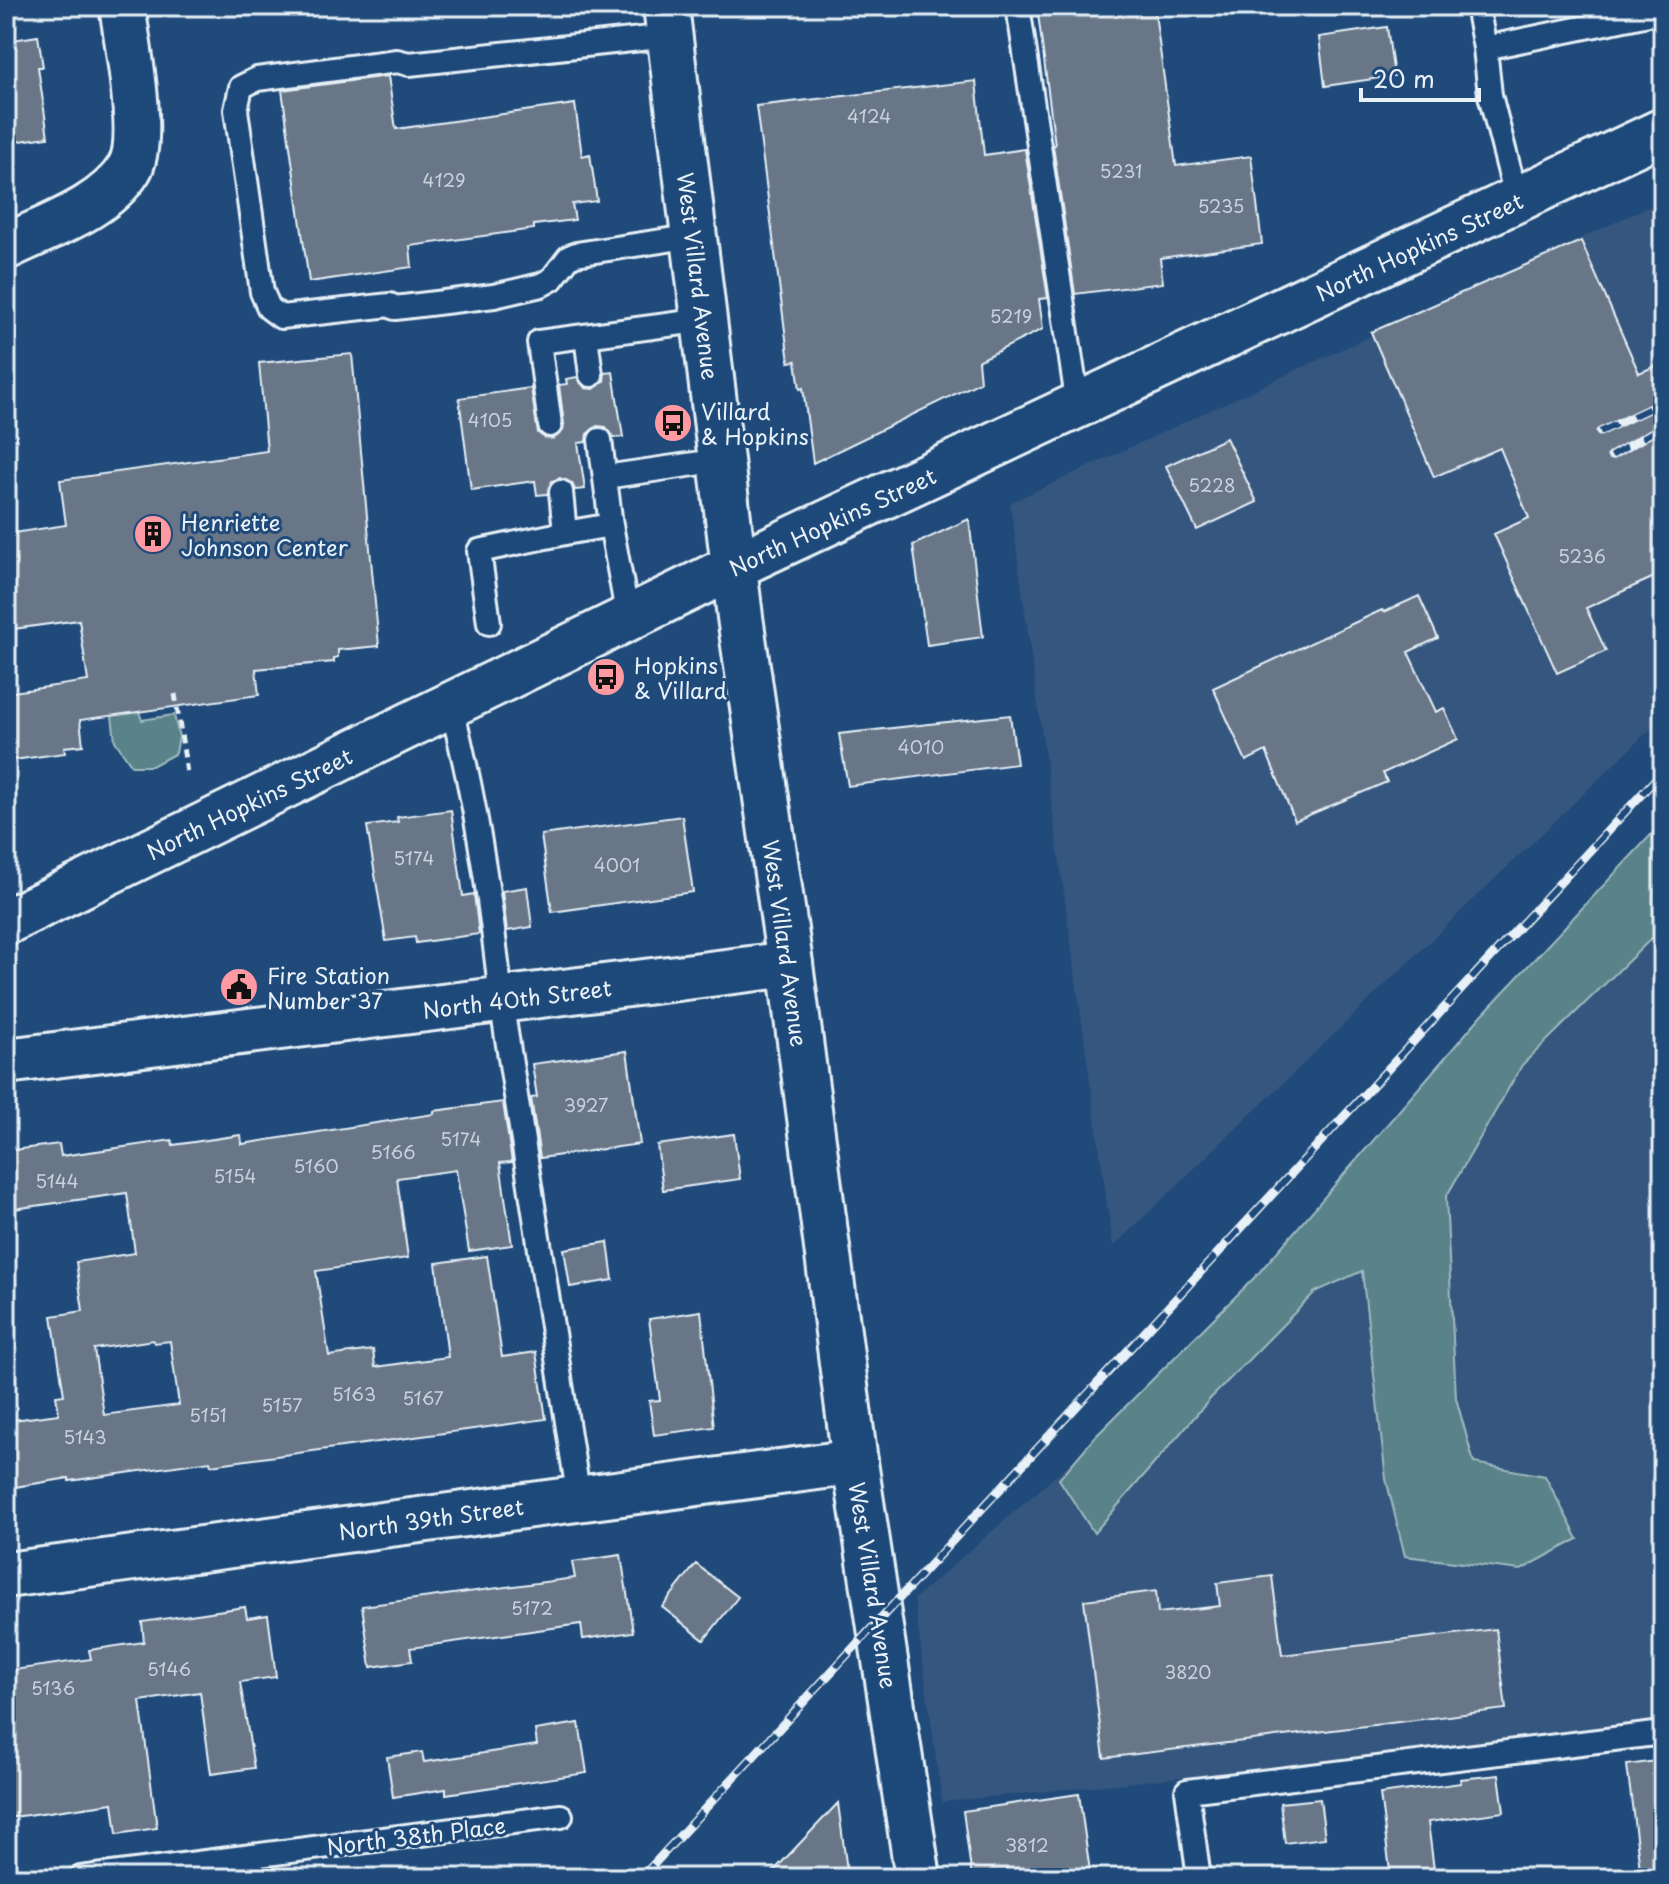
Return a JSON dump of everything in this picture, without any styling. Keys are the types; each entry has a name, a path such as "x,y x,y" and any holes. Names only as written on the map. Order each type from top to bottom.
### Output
{"street":[{"path":"6,247 88,206 114,187 131,167 136,138 134,99 122,6"},
{"name":"West Villard Avenue","path":"668,21 735,566 855,1462 918,1878"},
{"name":"North Hopkins Street","path":"6,922 735,566 1663,131"},
{"name":"North 40th Street","path":"6,1061 790,964"},
{"name":"North 39th Street","path":"6,1575 855,1462"}],"lane":[{"path":"1018,6 1078,406"},
{"path":"1477,6 1490,95 1517,200"},
{"path":"1485,48 1663,11"},
{"path":"668,21 409,64 397,61 257,79 241,87 236,110 262,292 269,308 281,317 494,296 541,285 552,279 569,257 694,236"},
{"path":"550,425 539,342 705,320"},
{"path":"586,336 591,375"},
{"path":"600,440 628,618"},
{"path":"605,477 722,460"},
{"path":"561,492 565,533"},
{"path":"489,623 479,551 611,525"},
{"path":"451,705 466,766 496,948 501,1000 579,1499"},
{"path":"1199,1878 1187,1791 1663,1733"},
{"name":"North 38th Place","path":"81,1878 561,1816"}],"path":[{"path":"175,694 187,773"}],"shaded area":[{"path":"1663,200 1663,717 1113,1247 1010,503"},
{"path":"1663,909 1663,1727 942,1802 914,1599 1144,1399"}],"green space":[{"path":"139,712 142,720 174,715 179,737 176,753 152,766 132,766 115,741 112,716"},
{"path":"1663,822 1663,927 1522,1065 1446,1197 1456,1398 1474,1463 1545,1476 1578,1539 1521,1570 1405,1556 1386,1479 1362,1271 1315,1292 1210,1399 1094,1533 1059,1479 1094,1438 1256,1276 1481,1016"}],"building":[{"path":"1037,6 1154,6 1176,166 1251,156 1262,244 1160,258 1163,283 1075,294 1053,146"},
{"path":"1387,27 1394,76 1325,86 1319,37"},
{"path":"38,36 43,67 38,67 48,137 6,143 6,41"},
{"path":"388,76 396,129 575,104 582,156 590,154 597,201 572,204 575,220 534,225 534,229 410,246 412,267 309,282 282,90"},
{"path":"976,81 984,155 1025,149 1048,298 1039,299 1043,329 978,361 980,382 813,463 803,388 800,389 796,361 789,362 756,106"},
{"path":"1581,241 1639,373 1663,363 1663,573 1586,608 1606,651 1557,673 1494,534 1529,518 1500,448 1434,477 1371,332"},
{"path":"352,354 379,646 338,650 334,662 256,669 259,695 80,720 83,745 64,747 65,753 6,761 6,693 88,681 79,620 6,630 6,534 66,525 60,480 267,451 259,363"},
{"path":"613,372 623,437 614,438 606,427 597,426 587,434 586,442 578,443 585,489 575,490 572,483 560,478 552,481 547,494 537,495 535,481 471,490 459,398 531,388 538,433 553,439 563,431 564,424 559,385 567,384 566,379 577,377 585,388 594,389 604,381 605,373"},
{"path":"1226,438 1257,502 1197,530 1166,466"},
{"path":"969,519 983,637 927,645 913,545"},
{"path":"1419,596 1438,638 1408,652 1436,712 1444,708 1458,739 1383,773 1387,782 1295,821 1266,751 1246,761 1213,688"},
{"path":"1010,715 1017,764 848,786 839,734"},
{"path":"451,810 463,896 474,894 479,934 416,943 415,937 386,941 367,826 398,822 397,817"},
{"path":"682,816 693,892 552,912 541,835"},
{"path":"527,887 532,927 507,931 502,891"},
{"path":"627,1051 640,1144 540,1158 531,1098 537,1097 532,1064"},
{"path":"503,1102 512,1162 500,1163 512,1245 469,1251 456,1170 397,1178 408,1258 316,1271 329,1356 373,1350 375,1367 448,1357 436,1263 487,1256 502,1357 536,1352 546,1419 211,1465 210,1461 15,1487 14,1479 6,1480 6,1421 59,1414 56,1396 64,1395 52,1316 83,1311 76,1262 135,1253 127,1193 6,1210 6,1151 59,1144 61,1156 172,1140 173,1145 241,1135 242,1144 434,1114 434,1111","holes":["153,1340 154,1343 170,1341 179,1405 104,1415 94,1349"]},
{"path":"734,1134 740,1179 663,1190 657,1145"},
{"path":"608,1242 613,1280 570,1287 564,1249"},
{"path":"701,1311 714,1427 654,1435 649,1401 660,1400 649,1319"},
{"path":"621,1555 633,1632 583,1639 581,1624 410,1648 412,1661 371,1667 362,1606 575,1578 572,1562"},
{"path":"696,1564 738,1597 704,1640 662,1607"},
{"path":"1272,1576 1282,1655 1496,1629 1506,1709 1104,1758 1084,1600 1156,1591 1158,1613 1220,1606 1217,1583"},
{"path":"245,1607 247,1618 268,1615 276,1677 240,1682 254,1768 211,1774 200,1692 140,1701 157,1828 117,1834 113,1803 6,1818 6,1671 91,1659 89,1650 144,1642 142,1622"},
{"path":"579,1723 587,1773 446,1794 446,1789 393,1797 387,1757 422,1752 424,1762 537,1745 535,1730"},
{"path":"1663,1760 1663,1876 1641,1877 1627,1765"},
{"path":"1499,1775 1504,1812 1428,1822 1435,1878 1391,1878 1380,1794"},
{"path":"1079,1794 1091,1878 972,1878 963,1811"},
{"path":"1320,1799 1325,1838 1285,1843 1280,1803"},
{"path":"838,1803 848,1878 767,1878"}],"railway":[{"path":"1600,432 1663,402"},
{"path":"1611,456 1663,426"},
{"path":"641,1878 1663,771"}],"place":[{"name":"Villard & Hopkins","path":"673,423"},
{"name":"Henriette Johnson Center","path":"153,534"},
{"name":"Hopkins & Villard","path":"606,677"},
{"name":"Fire Station Number 37","path":"239,987"}]}
